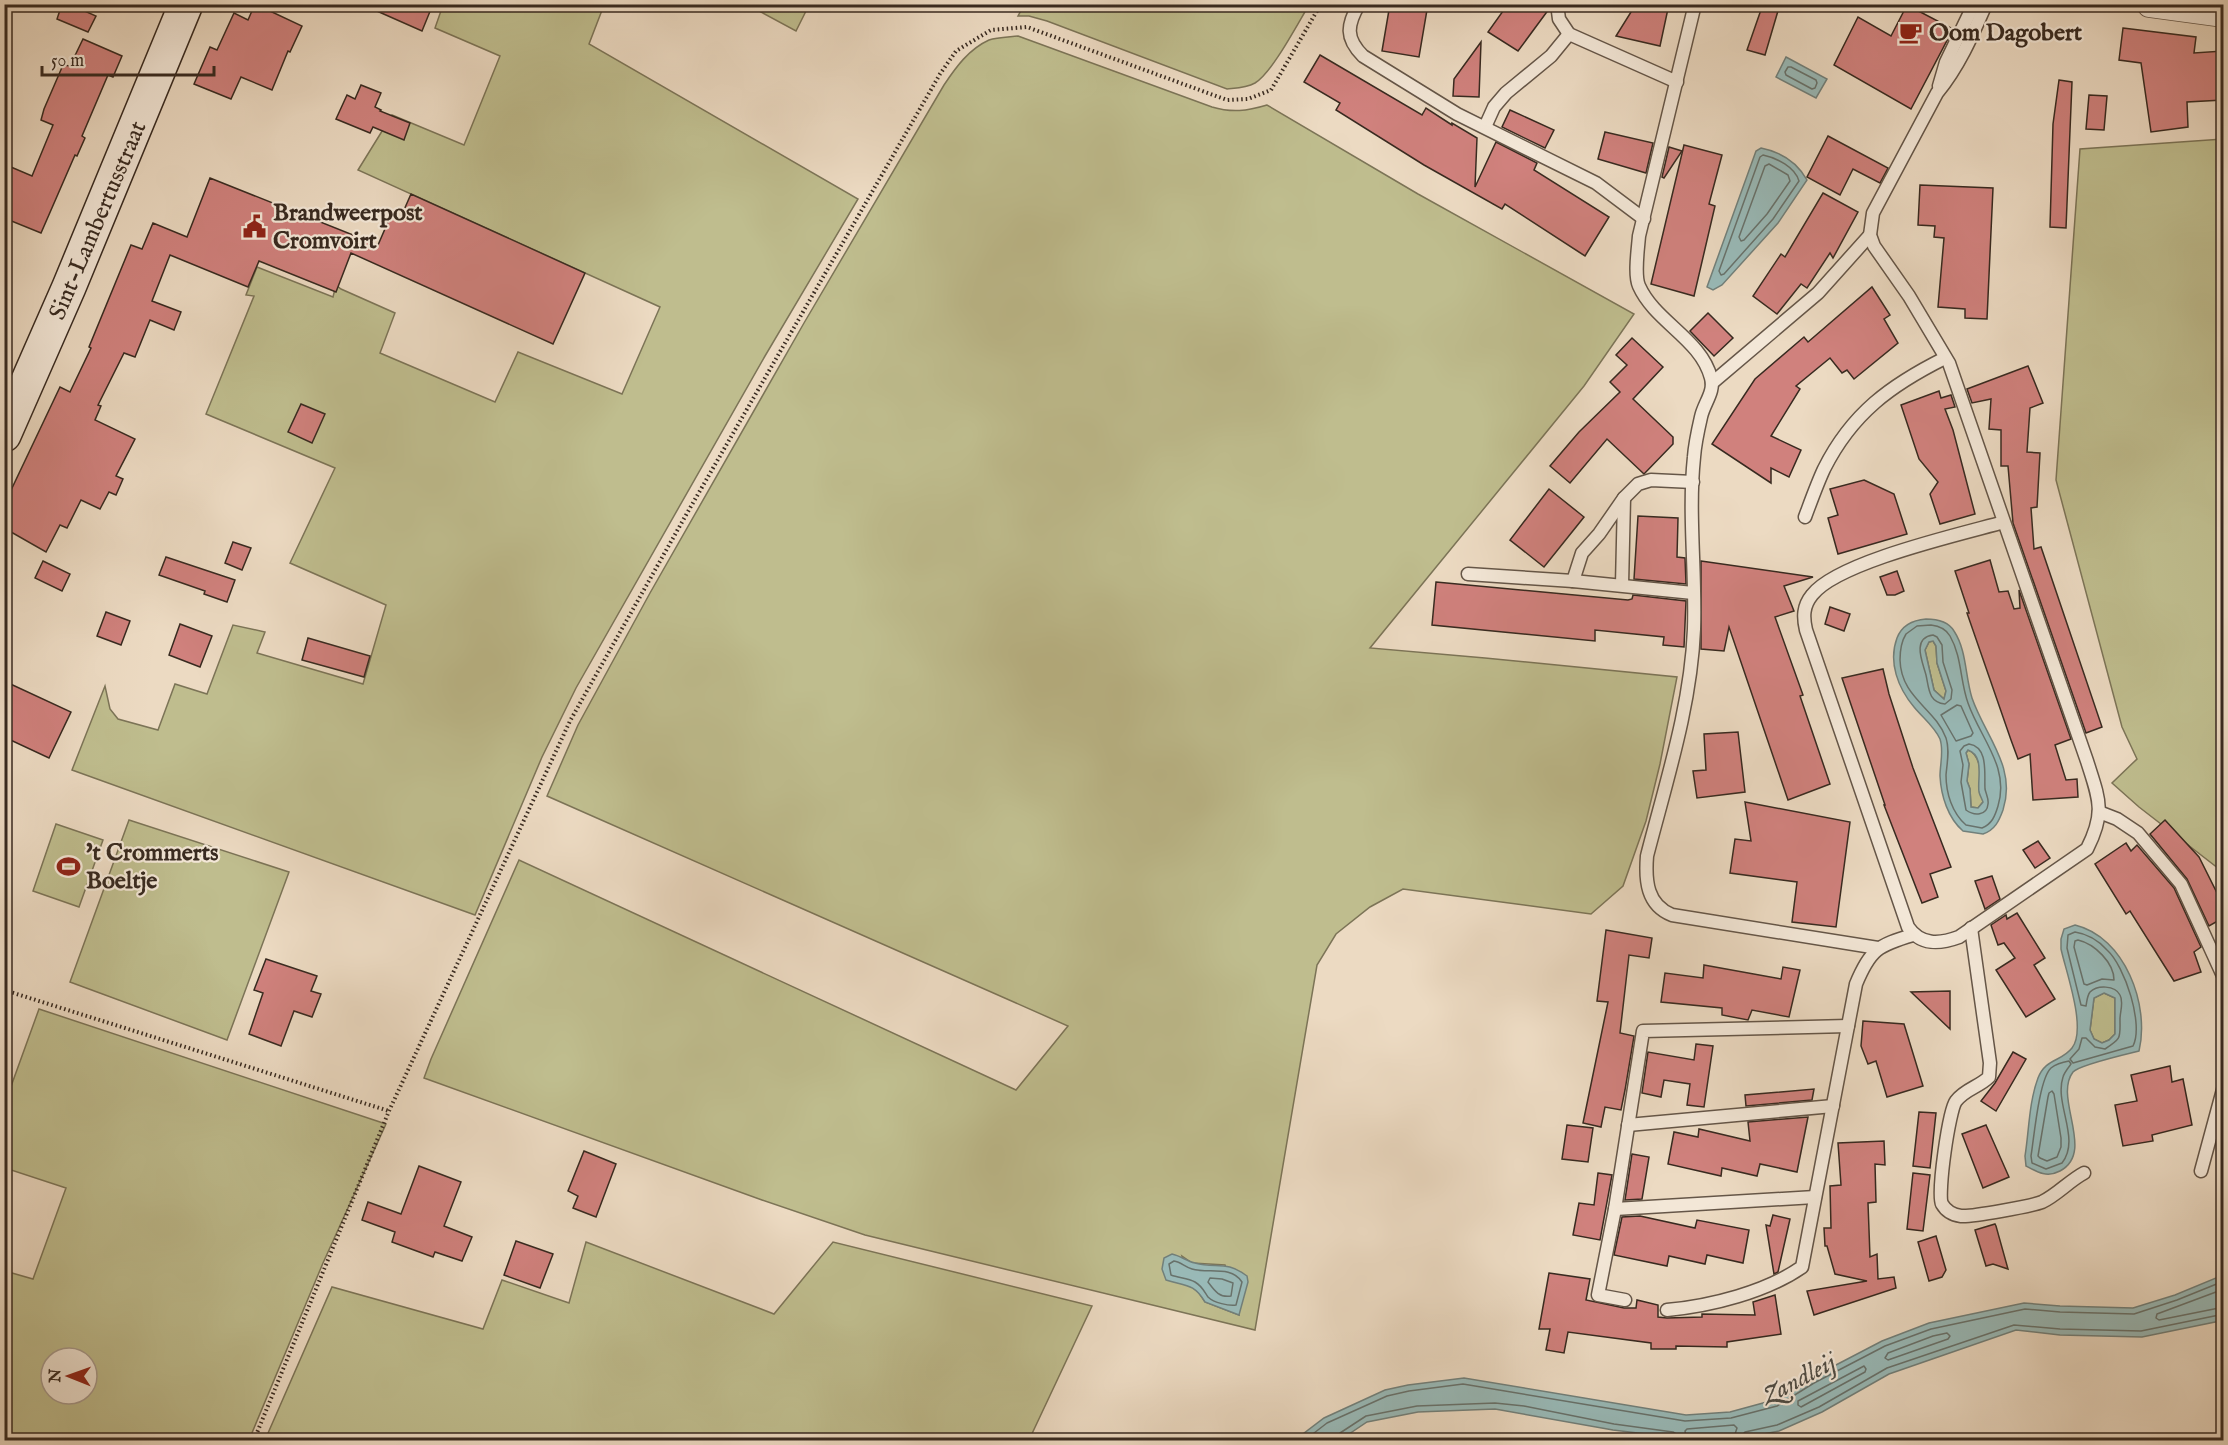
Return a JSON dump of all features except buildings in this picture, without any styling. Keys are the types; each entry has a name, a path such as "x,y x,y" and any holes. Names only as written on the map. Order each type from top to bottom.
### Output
{"main road":[{"name":"Sint-Lambertusstraat","path":"4,435 69,287 186,4"}],"street":[{"path":"2150,4 2223,14"}],"lane":[{"path":"1359,4 1350,25 1350,35 1354,46 1364,56 1457,114 1596,183 1644,219"},
{"path":"1557,4 1559,19 1569,34 1677,82"},
{"path":"1695,4 1638,243 1638,285 1653,306 1692,345 1704,362 1712,383 1702,414 1694,457 1694,630 1690,668 1676,744 1647,856 1649,895 1662,911 1672,915 1878,948"},
{"path":"1937,93 1946,62 1974,4"},
{"path":"1986,4 1951,76 1937,93 1872,213 1870,235 1874,246 1909,296 1945,358 2004,522 2090,770 2099,797 2099,812 2096,831 2086,849 1959,937 1945,942 1924,941 1913,935 1908,927 1803,619 1806,605 1819,588 1833,577 1902,551 2004,522"},
{"path":"1485,128 1494,107 1506,93 1551,56 1569,34"},
{"path":"1712,383 1818,293 1870,235"},
{"path":"1805,517 1824,470 1840,441 1857,419 1908,376 1945,358"},
{"path":"1573,581 1582,553 1599,534 1624,498 1638,484 1651,480 1693,482"},
{"path":"1622,585 1624,498"},
{"path":"1468,574 1622,585 1694,593"},
{"path":"2099,812 2117,819 2138,833 2181,884 2223,978"},
{"path":"1971,928 1990,1064 1989,1077 1982,1084 1966,1091 1955,1102 1941,1174 1943,1206 1950,1213 1971,1216 2042,1202 2069,1180 2084,1173"},
{"path":"1668,1310 1689,1308 1754,1292 1787,1277 1802,1267 1856,984 1865,963 1878,948 1886,943 1913,935"},
{"path":"1625,1300 1598,1295 1615,1209 1643,1031 1848,1026"},
{"path":"2201,1171 2223,1086"},
{"path":"1628,1125 1833,1106"},
{"path":"1615,1209 1815,1197"}],"path":[{"path":"254,1440 389,1111 570,721 715,464 940,74 956,51 991,30 1027,27 1227,100 1248,99 1270,90 1321,4"},
{"path":"4,990 389,1111"}],"shaded area":[{"path":"1024,4 1309,5 1277,59 1262,78 1248,86 1227,89 1047,21 1029,16 1018,16"},
{"path":"443,5 604,5 589,44 858,199 765,356 576,688 542,757 475,915 72,770 105,686 110,709 118,719 158,730 175,684 207,694 233,625 265,632 257,653 363,684 386,605 290,563 335,468 206,414 254,296 246,295 257,267 333,297 336,285 395,313 380,353 495,402 518,352 622,394 660,307 358,170 392,115 464,145 500,56 435,28"},
{"path":"748,5 809,5 796,31"},
{"path":"1018,36 1212,107 1240,110 1267,105 1418,194 1634,314 1584,386 1370,648 1677,677 1646,821 1623,886 1591,914 1403,889 1370,907 1336,934 1317,965 1255,1330 865,1235 424,1078 519,860 1016,1090 1068,1026 547,796 578,725 650,593 804,323 944,85 958,65 975,48 992,39","holes":["1182,1256 1192,1263 1225,1265 1239,1315 1205,1302 1191,1286"]},
{"path":"2223,139 2223,872 2139,807 2112,783 2137,759 2122,727 2056,480 2080,149"},
{"path":"1933,641 1946,691 1944,699 1934,690 1925,650 1929,642"},
{"path":"1968,750 1973,753 1979,765 1983,802 1978,808 1971,807 1967,781 1969,764 1966,753"},
{"path":"129,820 289,872 227,1040 70,982"},
{"name":"'t Crommerts Boeltje","path":"56,824 103,840 79,907 33,891"},
{"path":"2104,993 2115,998 2115,1034 2102,1043 2094,1039 2090,1030 2094,998"},
{"path":"39,1009 386,1124 323,1263 249,1440 5,1440 5,1271 33,1279 66,1188 5,1168 5,1103"},
{"path":"586,1242 774,1314 833,1242 1092,1306 1029,1440 265,1440 332,1287 483,1329 502,1280 569,1303"}],"water":[{"path":"1786,57 1827,79 1816,98 1776,77"},
{"path":"1761,148 1788,159 1807,180 1778,223 1722,285 1713,290 1707,287 1756,151"},
{"path":"1942,621 1954,631 1964,655 1972,698 2003,766 2006,794 2003,810 1996,825 1983,834 1963,831 1949,813 1940,776 1942,753 1940,739 1932,726 1908,700 1896,674 1894,647 1899,633 1912,622","holes":["1933,641 1946,691 1944,699 1934,690 1925,650 1929,642","1968,750 1977,757 1978,762 1979,792 1983,802 1978,808 1971,807 1967,781 1969,764 1966,753"]},
{"path":"2075,925 2093,932 2108,943 2120,958 2137,994 2141,1014 2141,1033 2139,1051 2093,1063 2073,1072 2068,1083 2068,1096 2075,1138 2074,1151 2070,1162 2060,1171 2046,1174 2026,1166 2025,1156 2031,1107 2038,1078 2049,1063 2072,1048 2076,1039 2076,1014 2061,949 2064,929","holes":["2104,993 2115,998 2115,1034 2102,1043 2094,1039 2090,1030 2094,998"]},
{"path":"1172,1254 1202,1265 1227,1266 1247,1276 1248,1282 1239,1315 1205,1302 1193,1288 1166,1280 1162,1269 1164,1258"},
{"path":"2223,1275 2223,1319 2220,1321 2142,1337 2060,1335 2016,1330 1889,1374 1822,1412 1779,1431 1733,1440 1695,1440 1613,1430 1495,1409 1418,1412 1367,1422 1340,1440 1295,1440 1324,1418 1385,1390 1464,1378 1686,1415 1730,1412 1774,1400 1882,1341 1929,1323 2024,1303 2133,1308 2175,1295"}],"place":[{"name":"Oom Dagobert","path":"1911,32"},
{"name":"Brandweerpost Cromvoirt","path":"255,226"},
{"name":"'t Crommerts Boeltje","path":"68,866"}],"water label":[{"name":"Zandleij","path":"1798,1378"}]}
